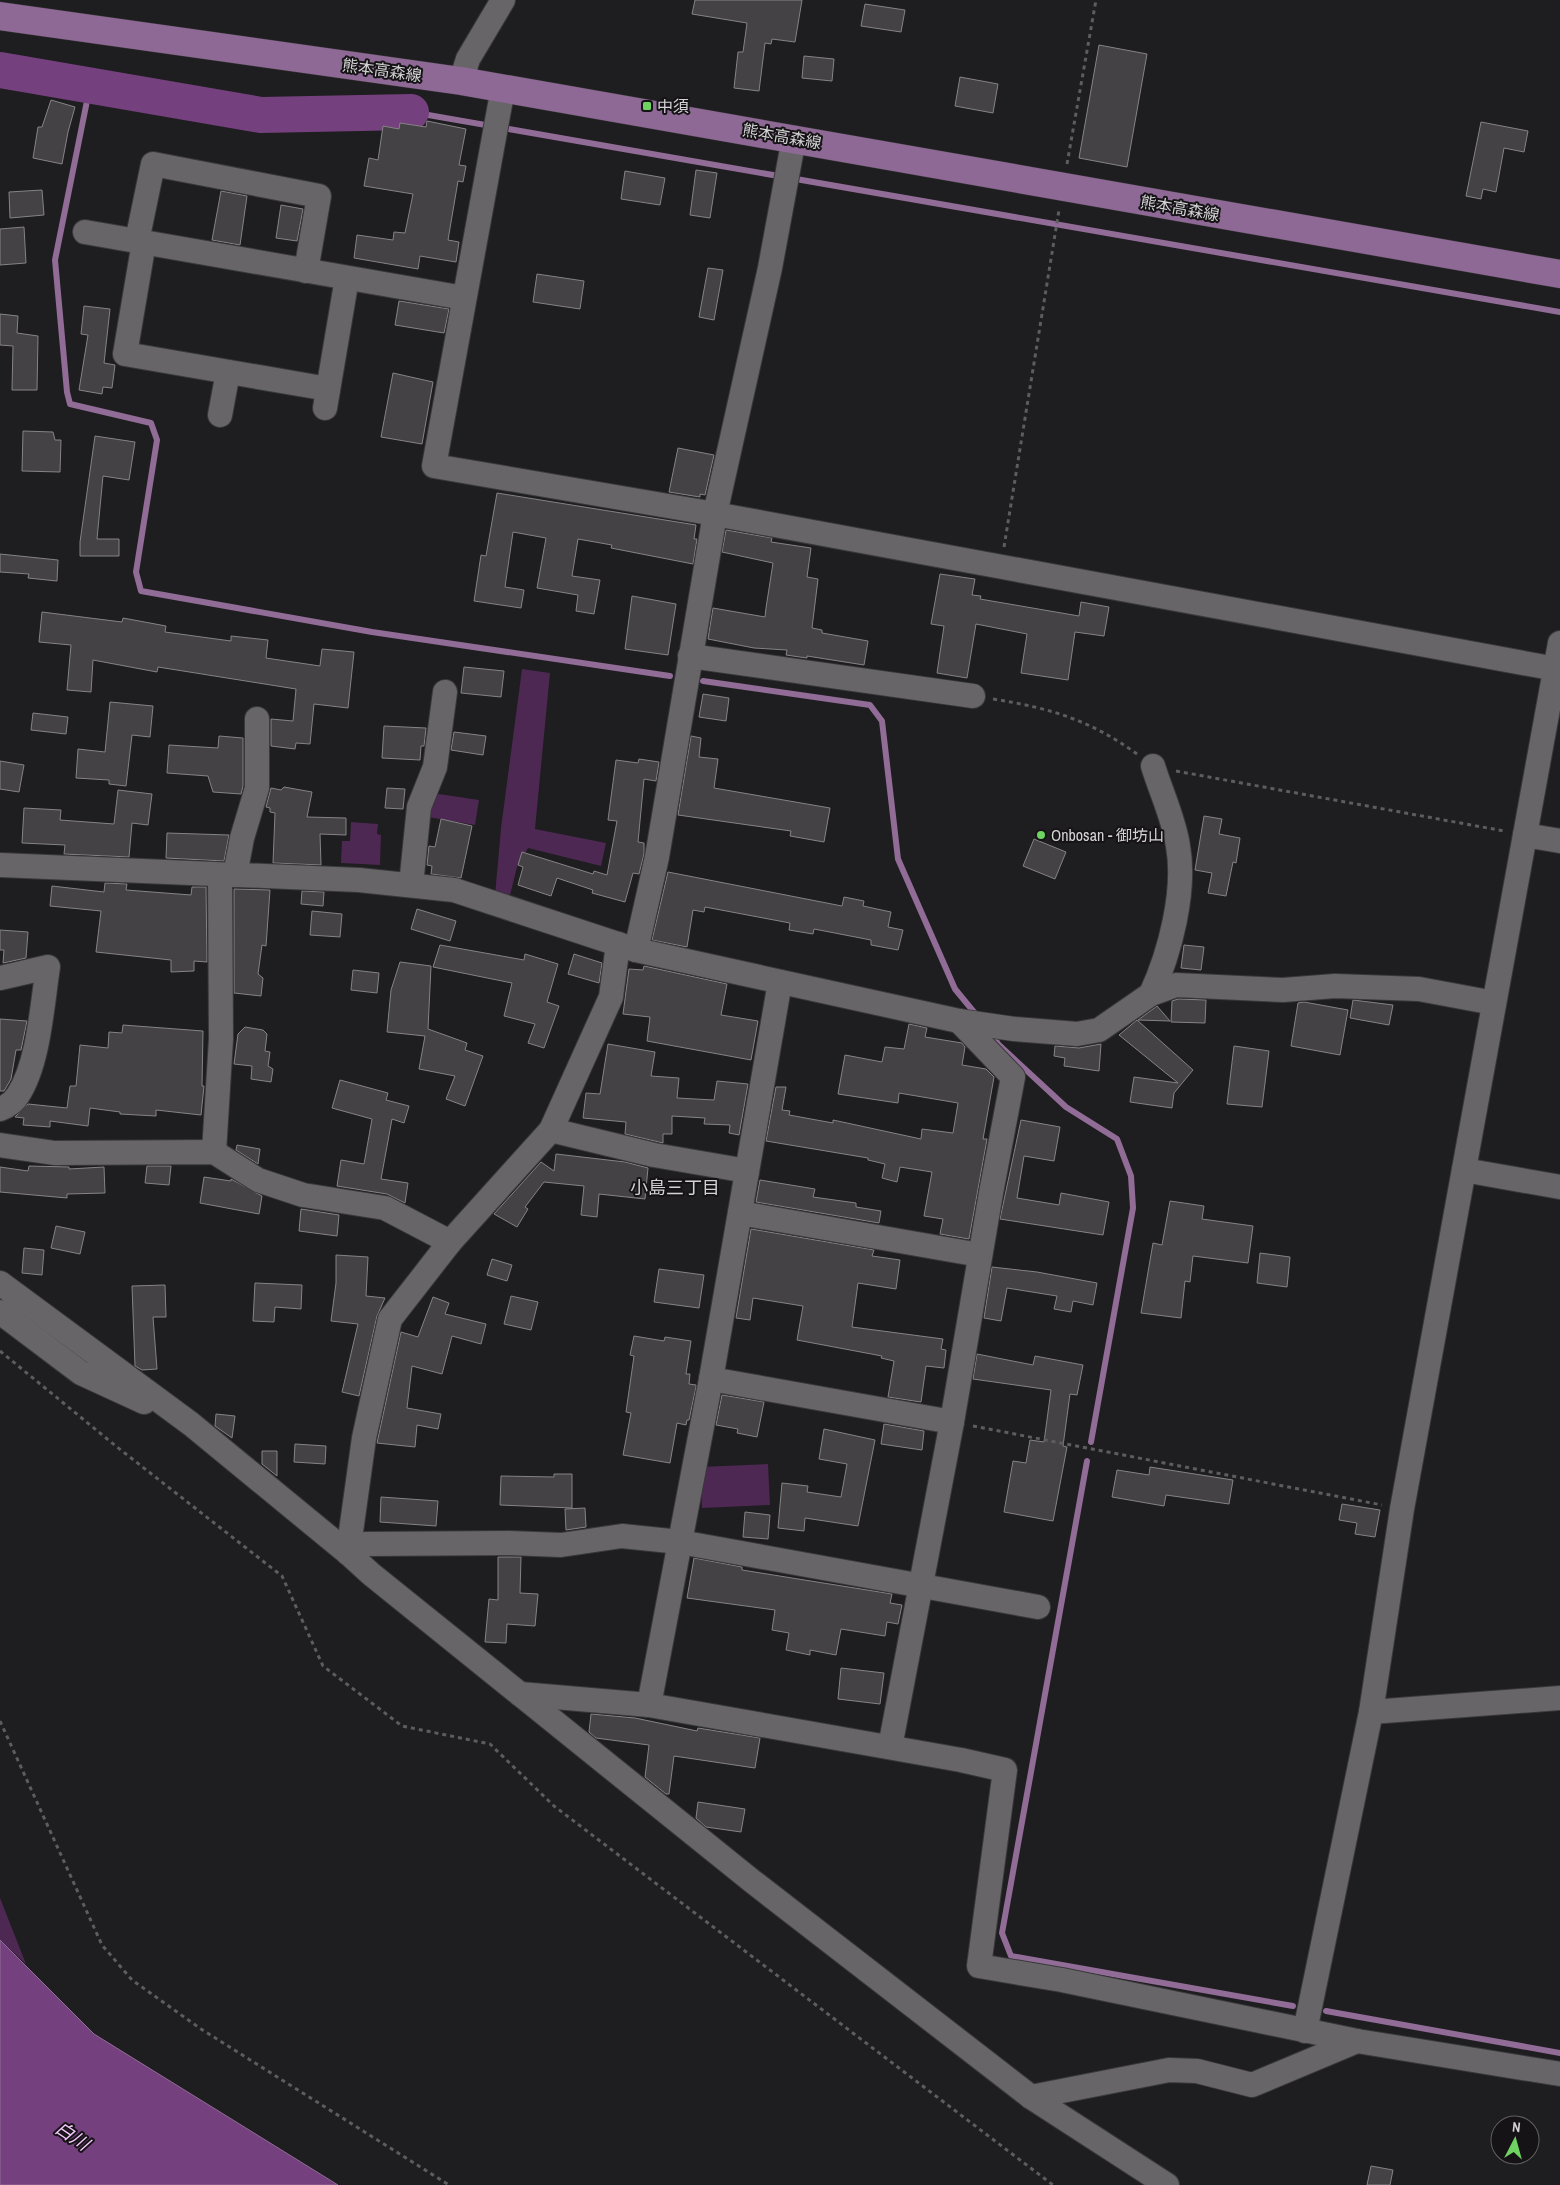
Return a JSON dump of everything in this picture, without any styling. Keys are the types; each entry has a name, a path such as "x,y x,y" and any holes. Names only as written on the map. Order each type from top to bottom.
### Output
{"main road":[{"name":"熊本高森線","path":"0,16 461,80 1560,274"}],"street":[{"path":"461,80 468,58 503,0"},
{"path":"503,88 434,466 715,514 1556,669"},
{"path":"348,1553 364,1438 390,1319 450,1242 551,1130 611,997 657,857 715,514 770,268 794,138"},
{"path":"306,271 319,196 153,164 125,354 228,372 326,398 348,278"},
{"path":"84,232 464,298"},
{"path":"220,415 228,372"},
{"path":"1305,2031 1371,1712 1402,1509 1560,642"},
{"path":"690,656 973,696"},
{"path":"412,885 419,807 435,766 445,692"},
{"path":"214,1152 221,1039 227,875 242,838 257,788 257,719"},
{"path":"1151,994 1163,968 1178,898 1179,880 1177,840 1153,766"},
{"path":"1525,835 1560,841"},
{"path":"0,865 359,880 454,890 627,947 959,1021 1014,1029 1077,1034 1098,1030 1151,994 1176,985 1282,990 1335,986 1419,989 1494,1003"},
{"path":"0,978 48,967 30,1068 19,1095 10,1105 0,1109"},
{"path":"649,1705 711,1379 780,982"},
{"path":"890,1747 952,1422 980,1255 1013,1077 959,1021"},
{"path":"551,1130 654,1155 746,1171"},
{"path":"0,1145 55,1153 214,1152 258,1180 303,1195 385,1208 450,1242"},
{"path":"1464,1170 1560,1187"},
{"path":"740,1213 980,1255"},
{"path":"0,1283 191,1424 371,1574 752,1881 1031,2097 1167,2185"},
{"path":"0,1312 81,1373 191,1424"},
{"path":"711,1379 952,1422"},
{"path":"348,1553 364,1544 509,1543 561,1545 581,1544 622,1536 680,1542 1038,1608"},
{"path":"520,1694 649,1705 890,1747 1005,1770 978,1966 1062,1980 1357,2041 1560,2074"},
{"path":"1371,1712 1560,1698"},
{"path":"1031,2097 1169,2070 1197,2071 1252,2085 1357,2041"}],"path":[{"path":"1001,568 1063,185 1096,0"},
{"path":"973,696 1022,704 1072,717 1110,735 1153,766 1525,835"},
{"path":"0,1351 117,1447 282,1576 323,1666 402,1726 490,1744 554,1806 1053,2185"},
{"path":"952,1422 1402,1509"},
{"path":"0,1721 102,1945 132,1980 201,2029 448,2185"}],"shaded area":[{"path":"522,669 550,673 535,829 606,843 601,866 528,848 517,867 509,899 495,895 501,828"},
{"path":"432,793 479,800 475,825 428,817"},
{"path":"351,822 378,824 377,834 381,835 380,865 341,863 342,841 350,841"},
{"path":"768,1464 770,1505 702,1508 700,1467"},
{"path":"0,1898 26,1964 0,1940"}],"water":[{"name":"白川","path":"0,1940 94,2034 338,2185 0,2185"}],"building":[{"path":"695,0 802,0 795,42 772,39 771,44 765,43 759,91 734,88 738,52 743,52 747,23 692,14"},
{"path":"865,4 905,10 901,32 861,26"},
{"path":"1099,45 1147,54 1127,167 1079,158"},
{"path":"804,56 834,59 832,81 802,78"},
{"path":"960,77 998,84 993,113 955,106"},
{"path":"51,100 75,107 62,164 33,158 38,127 42,127"},
{"path":"427,121 466,129 459,165 466,166 463,182 458,181 448,240 459,242 456,262 420,256 418,269 354,258 357,235 393,240 394,232 405,233 413,194 364,186 369,158 378,160 383,126 399,129 400,123 426,127"},
{"path":"1481,122 1528,131 1524,152 1504,148 1496,192 1483,189 1481,199 1466,196"},
{"path":"696,170 717,173 710,218 690,215"},
{"path":"625,171 665,178 660,205 621,199"},
{"path":"42,190 44,215 10,218 9,192"},
{"path":"221,191 247,196 240,245 212,240"},
{"path":"281,205 303,209 297,241 276,238"},
{"path":"24,227 26,263 0,265 0,229"},
{"path":"708,268 723,270 714,320 699,317"},
{"path":"537,274 584,281 580,309 533,302"},
{"path":"399,301 449,309 444,333 395,325"},
{"path":"84,306 110,309 104,363 115,365 112,388 103,387 102,394 79,390 88,335 81,334"},
{"path":"0,314 18,316 17,333 38,336 37,390 12,390 13,346 0,345"},
{"path":"393,373 433,382 422,444 381,437"},
{"path":"23,431 53,432 55,440 61,440 60,472 22,471"},
{"path":"95,436 135,442 129,480 103,476 97,539 119,539 119,556 80,556 80,542"},
{"path":"678,448 714,455 705,495 700,494 700,497 669,492"},
{"path":"497,493 696,525 694,539 697,539 693,564 611,548 612,545 578,539 572,576 600,580 594,614 576,611 578,595 537,588 546,538 513,532 505,587 524,590 521,608 474,601 481,555 486,556"},
{"path":"726,530 772,538 771,542 811,548 807,577 818,579 812,628 822,630 822,633 868,641 864,665 807,656 807,658 786,655 787,650 754,648 708,639 713,608 765,617 773,563 722,552"},
{"path":"0,554 58,560 57,581 28,578 29,574 0,572"},
{"path":"940,574 975,579 972,595 981,596 980,599 1079,616 1081,602 1109,607 1104,636 1075,632 1068,680 1021,673 1027,634 976,624 967,678 937,673 944,626 931,624"},
{"path":"632,596 676,604 668,655 625,649"},
{"path":"42,612 122,622 123,618 166,626 165,632 231,641 231,636 268,640 266,658 320,666 322,649 354,652 348,708 314,704 310,744 296,743 295,749 271,746 271,719 293,721 296,689 158,667 157,672 93,660 91,692 67,690 71,645 39,642"},
{"path":"464,667 504,671 501,697 461,693"},
{"path":"703,694 729,698 726,721 699,717"},
{"path":"110,702 153,706 150,737 132,735 126,786 109,784 109,780 76,778 78,749 105,752"},
{"path":"33,713 68,717 66,734 31,730"},
{"path":"384,726 426,728 424,746 421,746 420,760 382,758"},
{"path":"454,732 486,736 483,755 451,750"},
{"path":"219,736 243,738 243,786 241,794 213,792 208,776 167,773 169,745 218,748"},
{"path":"691,736 701,738 699,757 718,759 714,788 830,808 824,842 790,836 791,831 678,815"},
{"path":"639,759 659,762 656,781 644,779 638,842 644,843 644,854 639,874 633,873 625,902 592,893 593,890 557,878 551,896 518,885 523,867 518,865 522,852 593,874 594,871 607,875 617,821 608,820 616,760 638,763"},
{"path":"0,761 24,765 19,792 0,789"},
{"path":"284,787 312,792 307,817 346,818 346,835 320,834 321,865 273,863 275,813 270,812 270,808 266,807 271,788 281,790"},
{"path":"387,788 405,789 403,809 385,808"},
{"path":"118,790 152,794 148,825 132,823 129,857 64,854 65,845 22,843 24,808 61,810 60,820 114,824"},
{"path":"1204,816 1222,819 1219,834 1240,838 1236,863 1233,862 1226,896 1208,893 1212,873 1195,870"},
{"path":"441,819 472,826 461,878 431,874 432,866 427,865 429,846 435,847"},
{"path":"167,833 229,835 224,861 166,858"},
{"path":"1034,839 1066,852 1055,879 1023,866"},
{"path":"668,872 842,906 844,897 864,901 863,906 891,912 888,927 903,930 898,950 871,945 871,940 814,929 813,934 789,930 790,923 705,907 704,912 693,910 687,947 652,940"},
{"path":"105,883 127,884 126,890 191,895 192,887 206,887 207,962 194,961 194,971 171,972 171,960 96,952 101,911 50,906 52,886 104,892"},
{"path":"234,889 270,890 266,946 262,945 258,974 263,978 261,996 234,993"},
{"path":"302,891 324,892 323,906 301,904"},
{"path":"417,909 456,921 450,941 411,929"},
{"path":"312,911 342,914 340,937 310,935"},
{"path":"0,930 28,932 26,958 3,963 4,950 0,950"},
{"path":"440,945 524,960 525,954 558,964 547,1002 559,1006 544,1048 528,1043 535,1024 504,1016 512,983 433,967"},
{"path":"1184,945 1204,947 1201,970 1181,968"},
{"path":"574,954 602,963 599,983 568,974"},
{"path":"400,962 431,966 428,1029 467,1043 465,1050 483,1056 465,1106 446,1099 455,1076 419,1069 425,1036 387,1032 391,990"},
{"path":"644,966 727,984 721,1015 758,1021 751,1060 647,1041 650,1017 623,1014 629,969 643,970"},
{"path":"353,970 379,973 377,993 351,990"},
{"path":"1178,999 1206,1000 1205,1023 1171,1022 1172,1001"},
{"path":"1353,1000 1393,1005 1389,1025 1350,1018"},
{"path":"1304,1002 1348,1010 1340,1055 1291,1046 1298,1003"},
{"path":"1157,1006 1170,1021 1138,1020"},
{"path":"0,1019 27,1021 21,1050 16,1050 11,1079 4,1091 0,1091"},
{"path":"1137,1020 1193,1070 1174,1093 1172,1108 1130,1102 1134,1077 1178,1083 1119,1035"},
{"path":"909,1024 927,1028 925,1037 962,1043 965,1047 962,1065 986,1069 994,1077 983,1139 987,1139 969,1239 940,1234 943,1219 924,1216 932,1172 900,1167 897,1182 882,1178 885,1164 868,1160 868,1158 766,1141 776,1087 786,1087 782,1110 790,1111 789,1115 833,1123 833,1120 921,1139 922,1129 953,1133 958,1103 899,1093 898,1103 838,1094 845,1055 882,1062 885,1047 904,1049"},
{"path":"123,1025 203,1031 202,1086 204,1086 201,1115 156,1110 156,1116 120,1114 120,1112 90,1108 88,1126 50,1121 50,1127 23,1125 24,1118 15,1117 28,1104 67,1108 70,1086 76,1086 80,1045 108,1048 109,1032 122,1033"},
{"path":"245,1027 263,1030 267,1034 265,1051 270,1052 268,1066 273,1069 271,1082 251,1079 252,1066 234,1064 238,1034"},
{"path":"608,1044 655,1052 651,1076 679,1078 677,1098 714,1100 717,1081 748,1084 739,1135 729,1133 730,1125 704,1124 705,1118 672,1116 672,1134 663,1134 663,1143 625,1134 626,1122 583,1118 586,1093 600,1094"},
{"path":"1101,1044 1099,1071 1064,1066 1065,1058 1054,1056 1055,1046 1079,1048"},
{"path":"1234,1046 1269,1051 1262,1107 1227,1104"},
{"path":"340,1080 388,1093 386,1100 409,1106 404,1123 392,1119 381,1179 408,1183 405,1203 387,1194 337,1186 341,1160 364,1164 372,1119 332,1108"},
{"path":"1021,1120 1060,1127 1054,1161 1024,1156 1017,1198 1059,1205 1061,1193 1109,1202 1103,1235 1000,1219"},
{"path":"237,1145 260,1149 258,1164 236,1150"},
{"path":"556,1154 625,1162 648,1168 645,1199 599,1194 597,1217 581,1215 584,1186 544,1182 525,1207 528,1209 517,1227 494,1214 541,1162 554,1171"},
{"path":"29,1166 69,1167 69,1169 104,1167 105,1193 67,1194 67,1198 0,1192 0,1167 28,1171"},
{"path":"147,1166 171,1166 169,1185 145,1183"},
{"path":"204,1177 231,1181 231,1179 262,1196 259,1214 200,1203"},
{"path":"760,1180 815,1189 813,1197 856,1203 856,1207 881,1211 879,1223 756,1202"},
{"path":"1170,1201 1204,1206 1202,1219 1253,1226 1248,1263 1193,1256 1190,1282 1185,1281 1181,1318 1141,1313 1153,1243 1162,1245"},
{"path":"301,1209 339,1215 337,1236 299,1231"},
{"path":"56,1226 85,1232 80,1254 51,1248"},
{"path":"751,1229 874,1250 872,1256 900,1260 896,1289 858,1283 852,1327 943,1339 941,1349 946,1350 944,1368 926,1366 921,1402 888,1397 894,1361 881,1358 882,1356 797,1340 803,1306 753,1298 750,1320 736,1318"},
{"path":"24,1248 44,1250 42,1275 22,1273"},
{"path":"1260,1253 1290,1257 1287,1287 1257,1283"},
{"path":"336,1255 368,1257 366,1296 385,1298 377,1316 359,1396 342,1392 358,1324 331,1321 336,1283"},
{"path":"492,1259 512,1265 507,1281 487,1275"},
{"path":"992,1267 1037,1272 1097,1283 1093,1305 1073,1301 1071,1312 1054,1309 1057,1296 1007,1288 1001,1321 984,1318"},
{"path":"659,1269 704,1275 699,1308 654,1302"},
{"path":"255,1283 302,1285 301,1309 275,1307 274,1322 253,1321"},
{"path":"165,1285 166,1317 153,1317 157,1369 142,1370 135,1366 132,1286"},
{"path":"511,1296 538,1302 531,1330 504,1324"},
{"path":"433,1297 449,1303 445,1314 486,1324 481,1344 452,1336 442,1374 412,1366 407,1408 441,1414 438,1429 417,1425 415,1447 377,1443 401,1332 418,1337"},
{"path":"634,1336 664,1341 665,1337 691,1341 686,1374 690,1374 689,1384 696,1385 696,1387 689,1420 687,1420 686,1425 677,1423 670,1463 623,1455 631,1413 626,1412 634,1356 630,1355"},
{"path":"977,1354 1033,1365 1035,1356 1083,1365 1077,1395 1070,1394 1063,1446 1067,1447 1053,1521 1004,1512 1013,1461 1026,1463 1030,1440 1044,1442 1051,1390 973,1379"},
{"path":"722,1395 764,1402 757,1437 737,1433 738,1429 716,1425"},
{"path":"216,1414 235,1416 232,1438 215,1426"},
{"path":"884,1424 924,1431 922,1450 881,1444"},
{"path":"824,1429 875,1440 858,1526 805,1518 804,1531 778,1528 782,1483 808,1486 807,1492 841,1497 847,1464 819,1459"},
{"path":"295,1444 326,1446 325,1464 294,1462"},
{"path":"262,1451 277,1451 277,1476 262,1464"},
{"path":"1150,1467 1233,1480 1229,1504 1166,1495 1164,1506 1112,1497 1117,1470 1149,1475"},
{"path":"554,1474 572,1474 572,1508 500,1505 501,1476 554,1477"},
{"path":"381,1497 438,1501 436,1526 380,1522"},
{"path":"1342,1504 1380,1510 1375,1537 1355,1534 1357,1523 1339,1520"},
{"path":"585,1508 586,1527 566,1530 565,1509"},
{"path":"745,1512 770,1515 768,1539 743,1537"},
{"path":"498,1557 521,1557 520,1593 538,1594 535,1626 507,1624 506,1643 485,1642 489,1599 498,1600"},
{"path":"694,1558 742,1567 742,1570 892,1594 890,1603 902,1605 898,1624 887,1622 885,1636 841,1629 836,1655 810,1650 810,1655 786,1650 789,1633 772,1630 775,1610 687,1598"},
{"path":"841,1668 884,1673 880,1704 838,1699"},
{"path":"591,1714 635,1718 697,1731 698,1728 760,1738 755,1768 674,1756 669,1794 666,1794 645,1777 649,1745 596,1738 589,1732"},
{"path":"698,1802 745,1809 741,1832 706,1827 696,1818"},
{"path":"1371,2166 1393,2170 1390,2185 1367,2185"}],"waterway":[{"path":"0,70 261,115 411,112"},
{"path":"90,86 55,260 67,392 70,404 151,423 157,440 136,572 141,591 372,632 670,676"},
{"path":"411,112 1560,312"},
{"path":"703,681 870,705 882,721 898,859 955,989 978,1017"},
{"path":"990,1033 999,1045 1066,1107 1117,1139 1131,1176 1133,1208 1091,1442"},
{"path":"1087,1461 1002,1933 1011,1956 1293,2006"},
{"path":"1326,2011 1560,2053"}],"place":[{"name":"中須","path":"647,106"},
{"name":"Onbosan - 御坊山","path":"1041,835"}],"district":[{"name":"小島三丁目","path":"675,1188"}]}
